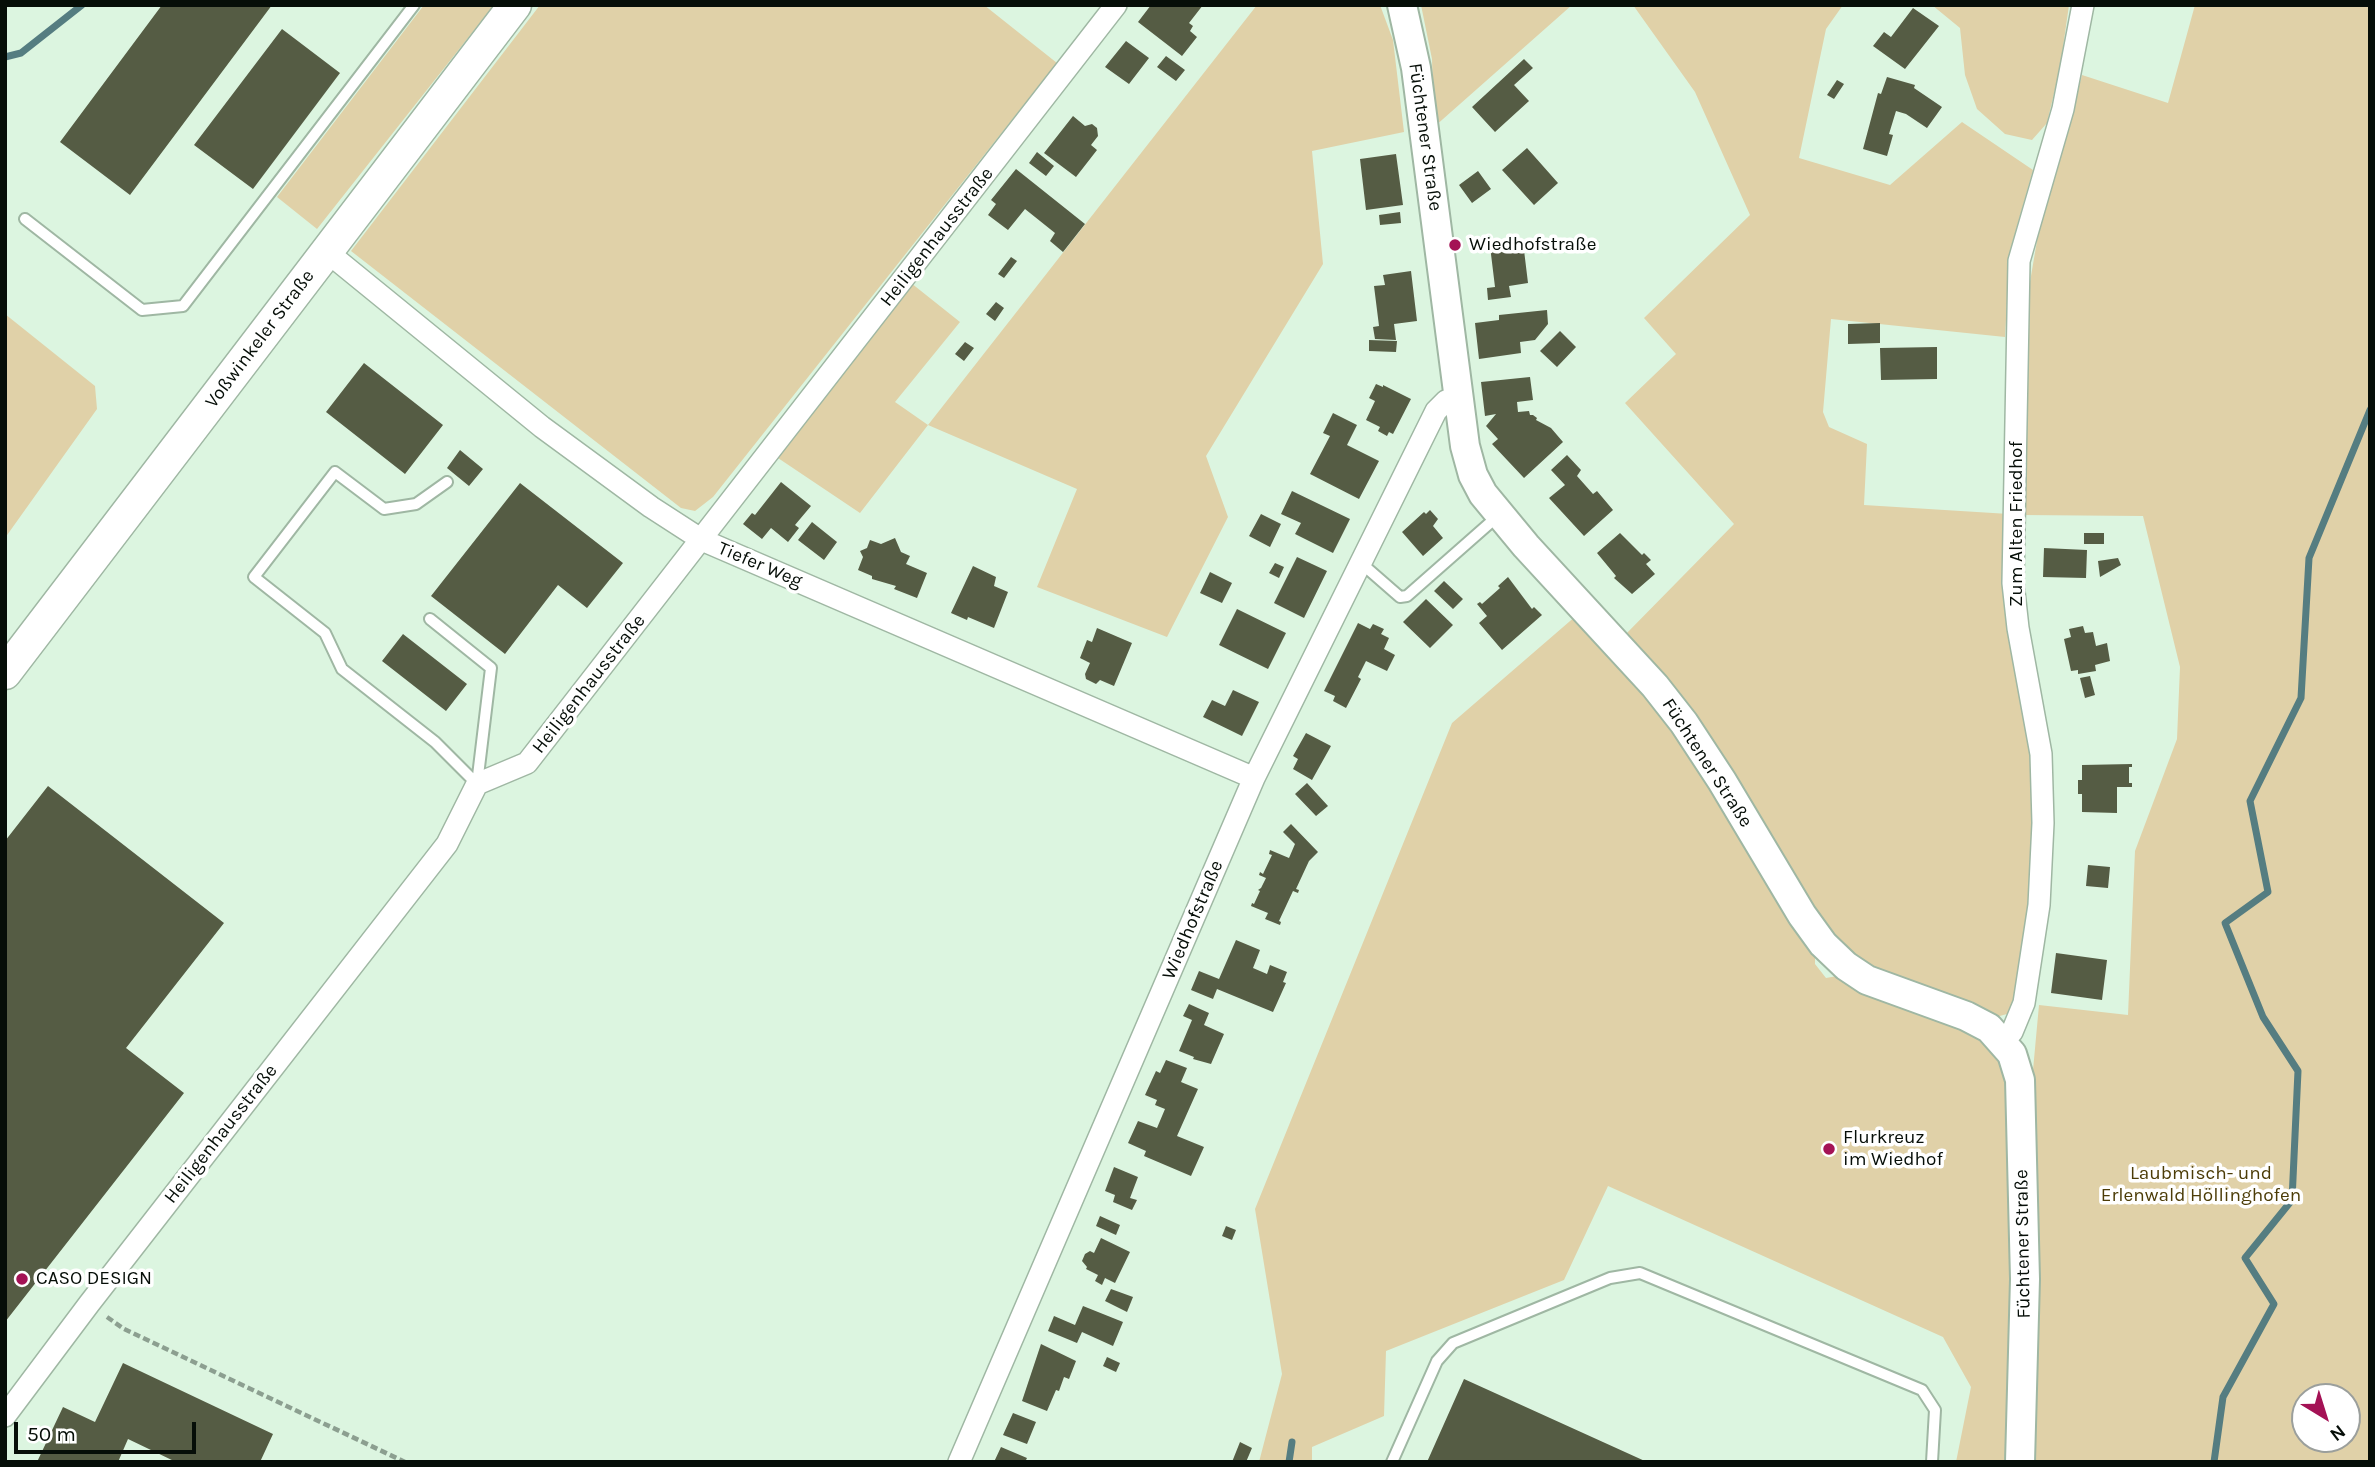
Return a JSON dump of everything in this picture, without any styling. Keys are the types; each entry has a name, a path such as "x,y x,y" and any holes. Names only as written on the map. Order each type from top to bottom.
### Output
{"main road":[{"name":"Voßwinkeler Straße","path":"5,673 515,5"}],"street":[{"name":"Heiligenhausstraße","path":"5,1416 447,844 477,784 527,763 1116,5"},
{"name":"Füchtener Straße","path":"1402,5 1416,68 1465,446 1473,475 1483,494 1655,686 1684,723 1802,915 1823,944 1846,966 1867,980 1966,1016 1989,1028 2003,1040 2012,1054 2020,1080 2025,1279 2020,1462"},
{"name":"Zum Alten Friedhof","path":"2003,1040 2012,1031 2024,1003 2039,905 2043,823 2040,754 2013,583 2019,261 2063,109 2083,5"},
{"name":"Tiefer Weg","path":"326,251 542,427 651,508 702,540 1254,778"},
{"name":"Wiedhofstraße","path":"959,1462 1254,778 1436,411 1446,401 1458,397"}],"lane":[{"path":"25,219 142,310 183,306 414,5"},
{"path":"447,482 416,504 384,509 335,472 254,577 325,633 342,669 435,742 477,784"},
{"path":"1361,563 1400,597 1407,596 1499,515"},
{"path":"430,619 491,668 477,784"},
{"path":"1392,1462 1437,1361 1452,1343 1610,1278 1640,1273 1922,1390 1935,1410 1932,1462"}],"path":[{"path":"89,1304 124,1329 405,1462"}],"green space":[{"path":"424,5 494,5 317,229 277,197"},
{"path":"540,5 984,5 1057,63 713,497 695,511 681,508 351,251"},
{"path":"1257,5 1380,5 1393,40 1404,132 1312,151 1323,264 1206,456 1228,517 1167,637 1037,587 1077,489 928,425"},
{"path":"1421,5 1572,5 1434,127 1432,59"},
{"path":"1633,5 1843,5 1826,29 1799,158 1890,185 1962,122 2033,170 2010,251 2005,337 1831,319 1823,412 1829,427 1867,444 1864,505 2009,514 2034,759 2032,892 2013,1010 2007,1014 1996,1017 1887,976 1855,957 1832,937 1623,637 1734,524 1625,403 1676,354 1644,318 1750,215 1695,92"},
{"path":"1932,5 2069,5 2060,68 2047,123 2032,140 2005,134 1977,109 1965,75 1960,28"},
{"name":"Laubmisch- und Erlenwald Höllinghofen","path":"2195,5 2370,5 2370,1462 1956,1462 1971,1387 1943,1337 1608,1186 1564,1280 1386,1351 1384,1416 1312,1447 1312,1462 1259,1462 1282,1374 1255,1209 1452,723 1577,615 1643,683 1815,951 1815,964 1826,978 1843,975 1974,1029 2032,1081 2039,1005 2128,1015 2135,851 2177,739 2180,667 2143,516 2021,515 2024,317 2038,235 2082,75 2168,103"},
{"path":"911,283 960,322 895,402 928,425 860,513 778,458"},
{"path":"5,314 95,386 97,409 5,538"}],"building":[{"path":"162,5 272,5 130,195 60,142"},
{"path":"1151,5 1203,5 1189,23 1193,26 1190,31 1197,37 1182,56 1138,22"},
{"path":"1913,8 1939,26 1905,69 1873,46 1884,32 1891,37"},
{"path":"282,29 340,73 253,189 194,145"},
{"path":"1126,41 1149,58 1129,84 1105,67"},
{"path":"1166,56 1185,70 1176,81 1157,67"},
{"path":"1524,59 1533,68 1514,85 1529,101 1495,132 1472,107"},
{"path":"1887,77 1915,85 1914,88 1942,107 1927,128 1906,114 1896,111 1889,134 1893,135 1887,156 1863,149 1878,93 1881,94"},
{"path":"1837,80 1844,84 1834,99 1827,95"},
{"path":"1073,116 1085,126 1092,124 1097,128 1098,136 1091,145 1097,150 1076,177 1044,153"},
{"path":"1527,148 1558,183 1534,205 1502,170"},
{"path":"1037,152 1054,166 1046,176 1029,163"},
{"path":"1396,154 1403,205 1366,210 1360,159"},
{"path":"1016,169 1085,224 1063,252 1050,241 1055,233 1025,209 1008,230 988,215 996,204 991,200"},
{"path":"1478,171 1491,189 1472,203 1459,185"},
{"path":"1400,212 1401,223 1380,225 1379,215"},
{"path":"1523,242 1528,283 1509,286 1511,297 1488,300 1487,288 1495,287 1490,246"},
{"path":"1011,257 1017,261 1004,278 998,274"},
{"path":"1411,271 1417,321 1394,324 1396,340 1375,339 1373,327 1379,326 1374,286 1385,285 1383,275"},
{"path":"996,302 1004,308 995,321 986,314"},
{"path":"1547,310 1548,324 1535,340 1520,342 1521,353 1479,359 1475,323 1499,320 1499,315"},
{"path":"1880,323 1880,343 1848,344 1848,324"},
{"path":"1560,331 1576,347 1557,367 1540,351"},
{"path":"1369,340 1397,341 1396,352 1369,351"},
{"path":"965,342 974,348 964,361 955,354"},
{"path":"1937,347 1937,379 1881,380 1880,348"},
{"path":"364,363 443,425 405,474 326,412"},
{"path":"1530,377 1533,400 1517,402 1518,412 1529,411 1530,415 1551,428 1563,442 1524,478 1492,444 1498,439 1486,426 1496,414 1485,416 1481,382"},
{"path":"1376,384 1411,399 1393,434 1389,432 1387,436 1378,431 1380,427 1366,420 1375,401 1369,398"},
{"path":"1333,413 1357,425 1347,445 1379,461 1359,499 1310,474 1330,436 1323,433"},
{"path":"460,450 483,469 469,486 447,468"},
{"path":"1567,455 1581,470 1577,476 1593,494 1597,491 1613,510 1584,536 1549,498 1565,485 1551,470"},
{"path":"781,482 811,506 795,525 799,528 788,542 771,528 762,539 743,524 752,513 755,515"},
{"path":"520,483 623,563 587,608 558,585 505,654 431,596"},
{"path":"1292,491 1350,519 1333,553 1295,534 1301,523 1281,514"},
{"path":"1430,510 1438,519 1433,526 1443,538 1423,556 1402,532 1424,512 1426,514"},
{"path":"1261,514 1281,524 1270,547 1249,536"},
{"path":"812,522 837,542 824,560 798,540"},
{"path":"1620,533 1642,555 1644,553 1651,560 1646,564 1655,574 1632,594 1614,578 1616,576 1597,553"},
{"path":"2084,533 2104,533 2104,544 2084,544"},
{"path":"895,538 901,552 910,556 906,564 927,573 917,598 894,589 896,586 872,579 872,576 858,570 863,557 860,551 867,548 870,540 881,544"},
{"path":"2044,548 2087,550 2086,578 2043,577"},
{"path":"1297,557 1327,571 1304,618 1274,603"},
{"path":"2118,558 2121,565 2100,577 2098,561"},
{"path":"1275,563 1284,567 1279,578 1269,573"},
{"path":"973,566 996,577 994,586 1008,592 994,628 951,613"},
{"path":"1210,572 1232,583 1222,603 1200,593"},
{"path":"1508,577 1532,609 1534,607 1542,615 1502,650 1479,623 1487,616 1477,604 1482,604"},
{"path":"1444,581 1463,599 1453,609 1434,591"},
{"path":"1426,599 1453,625 1430,648 1403,622"},
{"path":"1237,609 1286,633 1268,669 1219,645"},
{"path":"1358,623 1370,629 1373,624 1384,629 1381,634 1389,638 1384,649 1395,655 1387,671 1366,661 1358,677 1361,679 1346,708 1333,701 1335,696 1324,691"},
{"path":"2083,626 2085,633 2093,632 2096,646 2107,643 2110,661 2095,665 2096,671 2078,674 2078,670 2071,671 2064,639 2071,637 2069,629"},
{"path":"1097,628 1132,643 1114,686 1100,680 1096,684 1086,679 1085,674 1090,663 1080,658 1087,640 1092,642"},
{"path":"403,634 467,684 446,711 382,661"},
{"path":"2090,676 2095,695 2085,698 2080,678"},
{"path":"1233,690 1259,702 1242,736 1203,717 1212,700 1225,706"},
{"path":"1306,733 1331,746 1312,780 1293,769 1298,759 1293,756"},
{"path":"2132,764 2132,767 2129,767 2129,783 2132,783 2132,787 2117,787 2117,813 2082,812 2082,794 2078,794 2078,780 2082,780 2082,765"},
{"path":"1307,783 1328,806 1316,816 1295,794"},
{"path":"48,786 224,923 126,1048 184,1093 5,1322 5,841"},
{"path":"1291,824 1318,852 1309,861 1296,889 1299,890 1298,893 1293,891 1279,921 1280,925 1265,919 1268,913 1251,906 1266,878 1259,875 1260,872 1263,874 1272,855 1269,854 1270,850 1289,858 1295,844 1283,832"},
{"path":"2088,865 2110,867 2108,888 2086,886"},
{"path":"1236,940 1260,950 1253,968 1267,974 1270,965 1287,972 1283,982 1286,983 1273,1012 1217,989 1213,999 1191,990 1199,971 1219,979"},
{"path":"2056,953 2107,960 2102,1000 2051,993"},
{"path":"1189,1004 1209,1013 1204,1025 1224,1034 1211,1064 1193,1059 1194,1057 1179,1051 1192,1020 1183,1016"},
{"path":"1166,1060 1187,1068 1181,1082 1198,1089 1177,1136 1204,1147 1191,1176 1144,1156 1146,1151 1128,1143 1138,1121 1157,1128 1165,1109 1155,1105 1157,1100 1145,1095 1156,1071 1160,1073"},
{"path":"1114,1167 1138,1177 1130,1198 1137,1200 1132,1210 1113,1202 1115,1195 1105,1191"},
{"path":"1100,1216 1120,1225 1116,1235 1096,1226"},
{"path":"1226,1226 1236,1230 1232,1240 1222,1236"},
{"path":"1101,1238 1130,1252 1115,1283 1105,1278 1102,1285 1095,1281 1098,1275 1086,1269 1082,1261 1085,1254 1090,1251 1094,1253"},
{"path":"1111,1289 1133,1297 1127,1312 1105,1301"},
{"path":"1083,1306 1123,1322 1113,1346 1082,1332 1077,1343 1048,1331 1054,1316 1075,1325"},
{"path":"1041,1344 1076,1361 1069,1379 1064,1377 1047,1411 1022,1401"},
{"path":"1107,1357 1120,1363 1116,1372 1103,1366"},
{"path":"123,1363 273,1434 260,1462 176,1462 128,1439 118,1462 37,1462 63,1407 95,1422"},
{"path":"1464,1379 1647,1462 1427,1462"},
{"path":"1013,1413 1036,1422 1027,1444 1003,1435"},
{"path":"1240,1442 1252,1448 1246,1462 1232,1462"},
{"path":"1001,1447 1027,1458 1025,1462 994,1462"}],"waterway":[{"path":"5,57 21,53 82,5"},
{"path":"2214,1462 2223,1397 2274,1304 2245,1258 2292,1200 2298,1071 2263,1017 2225,923 2268,892 2250,801 2301,698 2309,558 2370,410"},
{"path":"1289,1462 1292,1442"}],"place":[{"name":"Wiedhofstraße","path":"1455,245"},
{"name":"Flurkreuz im Wiedhof","path":"1829,1149"},
{"name":"CASO DESIGN","path":"22,1279"}]}
